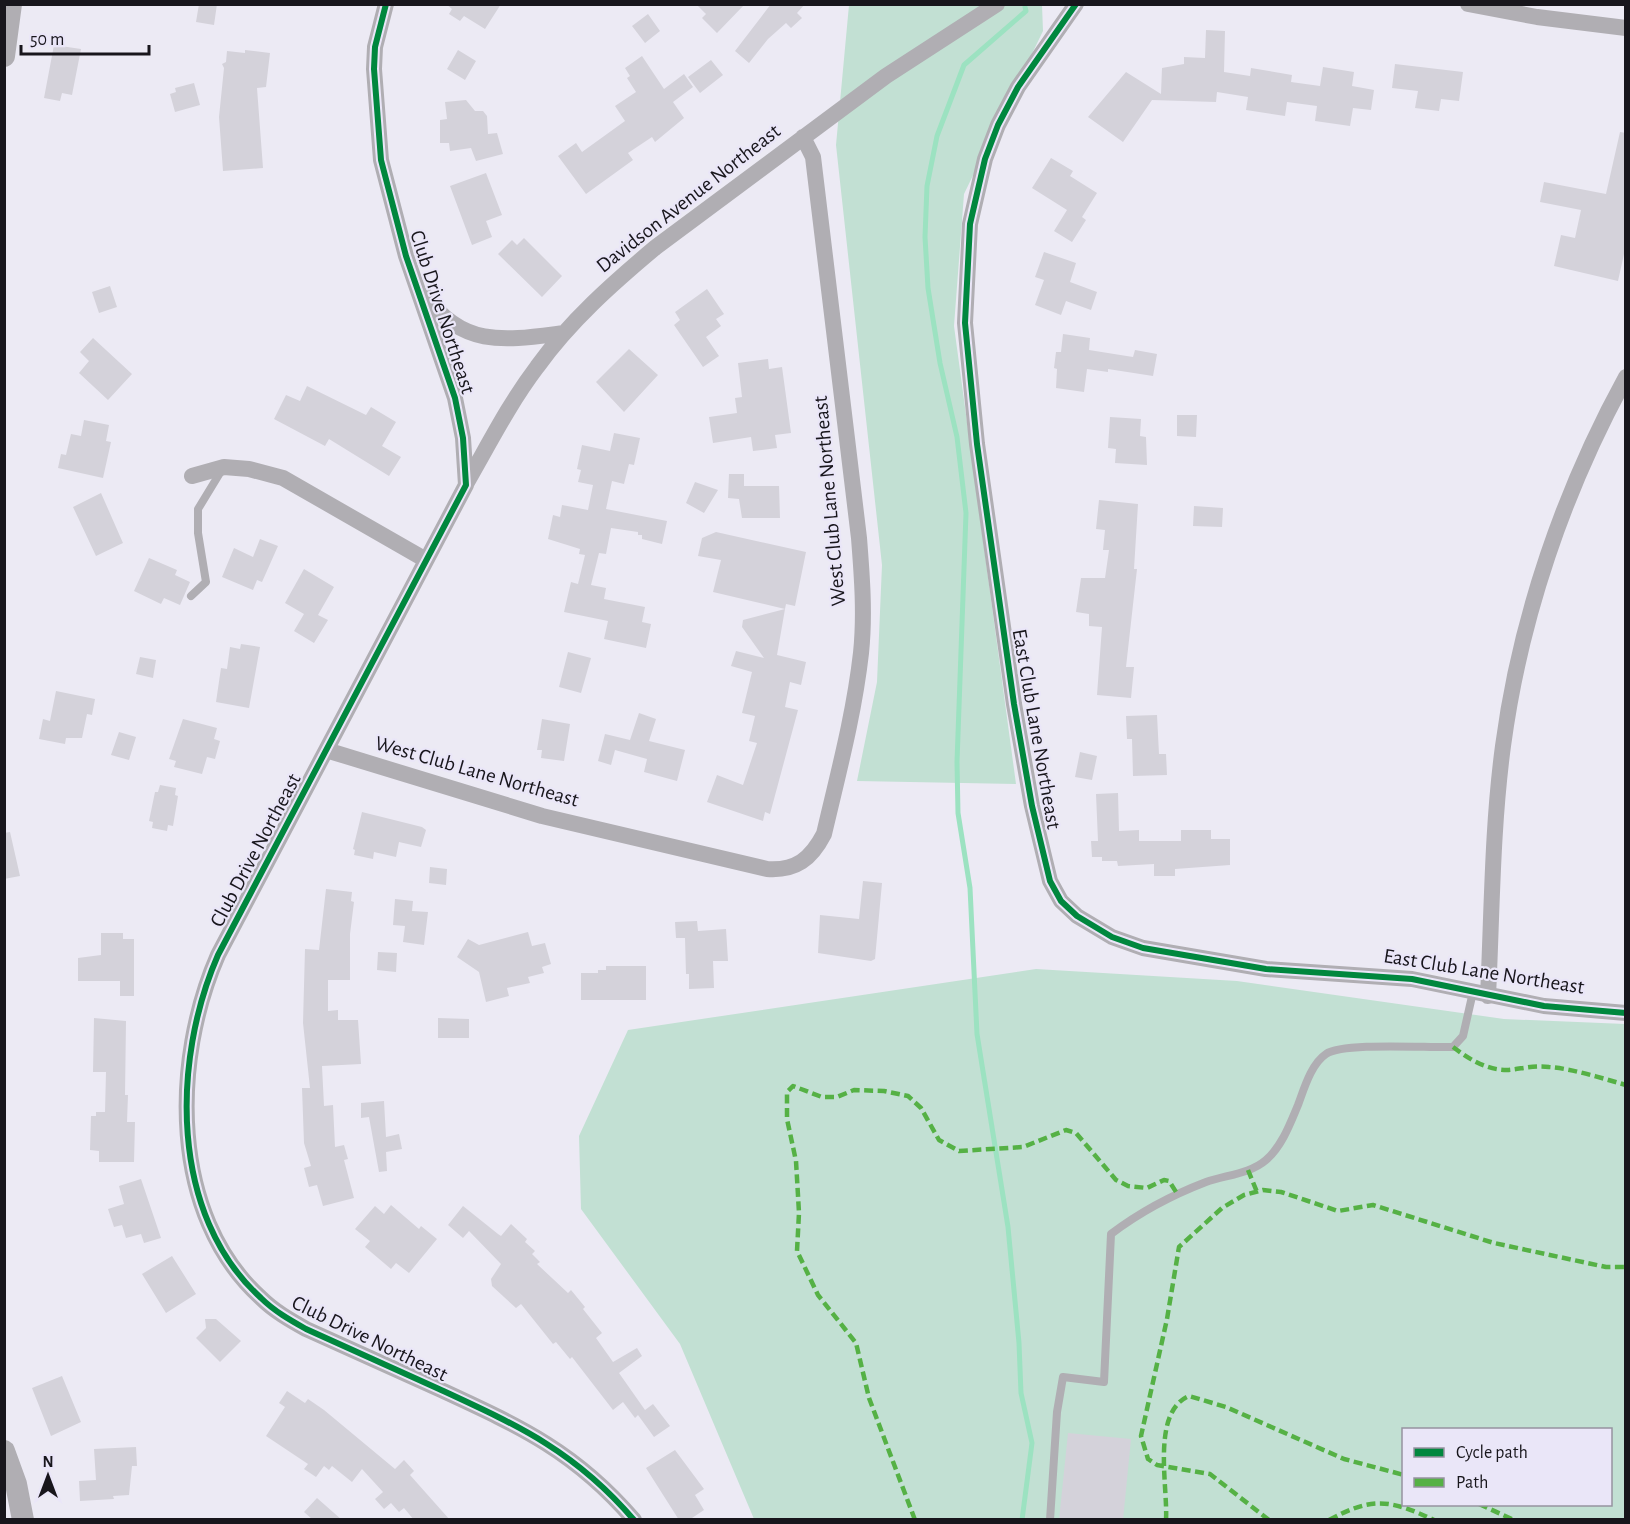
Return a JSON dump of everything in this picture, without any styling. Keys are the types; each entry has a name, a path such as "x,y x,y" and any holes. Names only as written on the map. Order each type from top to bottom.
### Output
{"main road":[{"path":"4,56 11,4"},
{"path":"4,1451 16,1484 23,1520"}],"street":[{"name":"Club Drive Northeast","path":"386,4 375,47 376,112 388,194 455,398 462,438 466,485 218,955 197,1012 188,1065 188,1136 193,1176 205,1214 219,1243 242,1277 280,1314 306,1329 525,1429 574,1460 616,1499 634,1520"},
{"name":"Davidson Avenue Northeast","path":"466,485 514,400 564,333 619,278 656,247 803,137 890,74 997,4"},
{"name":"East Club Lane Northeast","path":"1076,4 1018,87 998,124 985,159 970,224 965,323 977,444 1014,704 1032,806 1050,881 1061,901 1077,916 1112,937 1143,948 1266,969 1412,979 1544,1006 1626,1013"},
{"path":"1468,4 1624,29"},
{"name":"West Club Lane Northeast","path":"326,750 542,816 767,869 794,867 815,851 824,834 854,707 861,651 863,593 860,538 813,157 803,137"},
{"path":"415,277 439,312 457,326 473,334 509,340 564,333"},
{"path":"1480,994 1499,778 1518,666 1557,528 1585,458 1626,377"},
{"path":"192,476 224,467 249,469 283,478 426,560"}],"lane":[{"path":"191,596 206,582 198,533 198,509 224,467"},
{"path":"1050,1520 1057,1412 1063,1377 1104,1382 1111,1234 1137,1214 1157,1204 1207,1182 1248,1170 1266,1160 1289,1129 1314,1067 1326,1053 1347,1047 1453,1047 1463,1036 1480,994"}],"green space":[{"path":"849,5 1042,5 1043,31 964,194 954,326 1016,784 857,781 877,682 882,565 836,145"},
{"path":"1036,969 1237,981 1504,1019 1625,1024 1625,1519 754,1519 680,1344 581,1209 579,1136 628,1030"}],"building":[{"path":"199,4 217,4 214,25 196,22"},
{"path":"446,4 501,4 485,29 464,16 460,21 449,14 452,9"},
{"path":"696,4 745,4 717,33 702,18 706,14"},
{"path":"771,4 805,4 797,13 802,18 791,28 786,23 768,39 749,63 735,51"},
{"path":"648,14 660,31 645,43 632,26"},
{"path":"1206,30 1225,31 1224,72 1250,76 1251,68 1292,75 1291,82 1320,86 1323,67 1354,72 1352,86 1374,90 1371,110 1353,108 1350,126 1315,121 1317,106 1287,102 1285,116 1246,110 1248,97 1217,92 1216,102 1152,100 1123,142 1088,117 1126,72 1161,94 1162,68 1184,64 1184,57 1205,58"},
{"path":"54,45 81,49 72,95 62,93 60,101 44,98"},
{"path":"245,50 270,53 266,87 257,88 263,168 223,171 219,117 224,68 222,64 226,62 227,51 245,53"},
{"path":"458,50 476,61 465,80 447,69"},
{"path":"642,56 664,89 684,74 693,87 673,102 684,118 655,142 652,137 628,153 633,160 586,194 558,156 576,143 582,152 625,121 615,106 636,92 627,78 630,76 625,68"},
{"path":"711,60 723,75 700,93 688,77"},
{"path":"1395,64 1463,72 1459,101 1441,99 1439,111 1415,108 1418,91 1392,88"},
{"path":"194,83 200,105 175,112 170,94 176,92 175,88"},
{"path":"466,100 475,111 483,111 487,116 488,134 497,133 503,154 476,161 471,148 450,151 449,143 440,143 440,120 447,119 445,102"},
{"path":"1620,132 1626,133 1626,245 1618,281 1554,266 1561,235 1575,238 1581,210 1540,202 1544,182 1606,194"},
{"path":"1051,158 1073,171 1070,176 1097,193 1082,217 1086,220 1072,242 1054,231 1067,210 1032,188"},
{"path":"486,173 502,215 486,221 492,237 472,245 450,186"},
{"path":"524,238 562,276 542,297 498,254 512,240 517,245"},
{"path":"1044,252 1076,263 1070,282 1097,292 1091,310 1066,301 1061,315 1035,305 1044,280 1035,277"},
{"path":"110,286 117,307 99,313 92,292"},
{"path":"707,289 724,314 716,319 721,326 706,337 719,356 703,367 674,325 680,320 675,312"},
{"path":"1063,334 1090,338 1089,350 1133,357 1135,350 1157,354 1153,376 1108,369 1108,372 1087,369 1084,392 1056,388 1057,369 1054,368 1056,352 1061,352"},
{"path":"93,338 132,374 108,400 79,373 89,361 80,352"},
{"path":"629,349 658,375 624,412 596,382"},
{"path":"768,359 769,369 782,367 791,433 775,435 777,448 753,451 751,437 713,443 709,417 737,413 735,398 742,397 738,363"},
{"path":"307,386 366,415 371,407 396,422 382,446 401,457 389,476 329,439 325,446 274,419 286,395 300,401"},
{"path":"1177,415 1197,415 1196,437 1177,436"},
{"path":"1110,417 1141,419 1140,436 1146,437 1147,465 1115,463 1116,449 1108,448"},
{"path":"84,420 109,425 106,441 111,442 103,478 58,468 61,454 66,455 71,434 81,436"},
{"path":"614,433 640,438 634,465 629,464 624,484 612,481 606,509 667,521 662,544 642,539 642,535 638,535 638,532 611,528 606,554 599,553 591,585 606,588 604,599 645,607 642,622 651,624 646,648 604,639 608,621 564,612 571,582 578,584 585,555 579,554 580,549 548,539 553,515 560,517 562,505 588,510 593,485 578,482 581,470 577,469 582,445 610,451"},
{"path":"729,474 744,474 744,486 779,486 780,518 742,518 739,499 728,498"},
{"path":"695,482 718,490 704,513 686,503"},
{"path":"101,493 123,543 96,556 73,507"},
{"path":"1099,500 1138,504 1134,569 1137,569 1126,667 1134,667 1131,698 1097,695 1102,627 1089,626 1089,614 1076,612 1081,578 1105,578 1109,550 1103,550 1105,530 1096,529"},
{"path":"1194,506 1223,508 1222,527 1193,526"},
{"path":"716,532 806,552 795,606 786,604 785,609 713,592 721,560 698,556 702,538"},
{"path":"260,539 278,546 262,582 257,580 253,590 222,577 234,548 253,557"},
{"path":"149,558 177,570 175,575 190,582 180,605 164,598 161,604 134,591"},
{"path":"304,569 334,587 318,615 328,620 314,643 294,631 304,614 285,603"},
{"path":"785,609 777,655 806,662 801,685 790,682 785,707 798,710 770,814 765,812 763,821 707,802 717,775 743,785 757,743 749,741 755,716 742,713 752,672 731,666 736,651 764,658 742,627 743,620"},
{"path":"241,644 260,647 249,708 216,702 221,668 227,669 230,647 240,649"},
{"path":"568,652 591,658 581,693 559,687"},
{"path":"140,657 156,660 153,678 136,674"},
{"path":"56,691 95,699 92,715 87,714 82,738 66,738 65,744 39,739 43,719 50,721"},
{"path":"639,713 656,719 649,741 685,750 677,781 644,772 647,759 615,750 611,765 598,761 605,734 630,740"},
{"path":"1157,715 1159,754 1166,754 1167,775 1133,776 1132,739 1127,739 1126,716"},
{"path":"183,719 217,728 214,739 220,741 215,759 207,757 202,774 174,767 176,761 169,759"},
{"path":"542,719 570,724 564,761 541,758 542,750 537,750"},
{"path":"119,732 136,737 129,760 111,755"},
{"path":"1080,752 1097,756 1092,780 1075,777"},
{"path":"160,785 176,788 175,795 178,796 173,826 168,825 167,831 152,828 153,822 149,821 155,792 158,792"},
{"path":"1118,793 1119,831 1139,830 1139,841 1181,841 1181,830 1211,830 1211,839 1230,839 1230,865 1175,869 1175,876 1154,876 1154,864 1118,866 1117,861 1102,861 1102,857 1092,857 1091,841 1098,841 1096,794"},
{"path":"362,812 422,827 426,830 421,847 399,842 396,857 374,852 373,859 354,855 355,850 353,849"},
{"path":"10,832 20,876 4,879 4,833"},
{"path":"430,867 447,869 446,885 429,883"},
{"path":"863,881 882,883 875,959 871,961 818,953 820,915 859,919"},
{"path":"326,889 352,892 351,901 354,902 350,934 350,980 328,980 328,1011 338,1010 338,1020 358,1020 361,1064 322,1066 324,1106 333,1105 335,1147 344,1145 348,1159 344,1160 354,1198 323,1206 317,1185 309,1187 304,1168 311,1166 304,1143 302,1088 310,1088 303,1023 305,949 319,950"},
{"path":"395,899 413,901 412,911 428,912 424,945 403,942 405,926 393,925"},
{"path":"697,921 698,931 726,929 728,961 713,961 714,988 689,989 689,974 686,974 685,938 676,938 675,922"},
{"path":"528,932 532,946 545,943 551,964 542,967 544,973 528,977 530,983 507,988 509,996 486,1002 479,972 457,957 468,939 479,945"},
{"path":"101,933 123,933 123,939 134,939 134,996 120,996 120,981 78,981 78,958 101,955"},
{"path":"378,952 397,953 396,972 377,970"},
{"path":"606,966 646,966 646,1000 581,1000 581,973 598,973 598,970 606,970"},
{"path":"94,1018 126,1021 125,1095 128,1095 127,1122 135,1122 134,1162 99,1162 99,1151 90,1150 91,1116 96,1116 96,1112 105,1112 106,1072 93,1072"},
{"path":"438,1018 469,1019 469,1038 438,1038"},
{"path":"384,1101 386,1137 399,1134 402,1149 386,1152 387,1171 379,1172 369,1117 361,1118 361,1103"},
{"path":"141,1179 161,1238 144,1243 141,1234 126,1238 122,1225 114,1227 108,1209 124,1204 119,1186"},
{"path":"391,1205 419,1229 421,1226 437,1239 409,1273 396,1263 391,1269 365,1247 370,1241 355,1229 375,1206 384,1214"},
{"path":"463,1206 501,1236 511,1224 527,1239 525,1242 535,1251 532,1254 540,1262 537,1264 568,1293 571,1290 585,1307 583,1309 602,1333 596,1338 613,1362 637,1348 642,1356 619,1373 645,1410 653,1404 670,1426 654,1437 638,1415 635,1418 623,1402 613,1410 572,1357 570,1359 556,1342 553,1344 521,1304 516,1308 492,1286 491,1279 501,1264 469,1231 463,1238 448,1225"},
{"path":"172,1256 196,1294 166,1313 142,1274"},
{"path":"205,1319 216,1319 241,1341 220,1362 196,1338 206,1328"},
{"path":"62,1376 81,1422 51,1436 32,1388"},
{"path":"287,1391 305,1403 308,1399 324,1410 395,1469 404,1460 414,1471 410,1475 450,1520 414,1520 404,1508 399,1512 391,1503 384,1509 375,1499 383,1492 362,1469 352,1482 332,1466 329,1470 324,1466 316,1477 304,1469 308,1464 266,1436 285,1407 279,1403"},
{"path":"1068,1433 1131,1439 1123,1520 1059,1520"},
{"path":"136,1447 137,1466 132,1466 129,1495 113,1496 114,1499 80,1501 79,1481 96,1480 94,1449"},
{"path":"675,1450 704,1489 695,1495 704,1510 689,1520 679,1520 646,1468"},
{"path":"317,1498 342,1520 313,1520 304,1512"}],"waterway":[{"path":"1022,1520 1032,1443 1021,1393 1019,1343 1008,1227 977,1034 970,888 958,813 957,762 966,513 957,437 940,363 928,288 925,237 927,186 937,136 964,65 1026,11 1025,7"}],"marked path":[{"path":"1453,1047 1472,1060 1499,1070 1538,1066 1558,1068 1626,1085"},
{"path":"915,1520 869,1398 856,1343 818,1295 797,1251 799,1213 796,1161 787,1119 787,1092 793,1086 822,1097 837,1097 854,1090 884,1091 908,1096 921,1108 939,1140 959,1151 1023,1147 1066,1130 1076,1133 1116,1180 1128,1186 1147,1188 1164,1180 1169,1181 1178,1195"},
{"path":"1248,1170 1257,1192"},
{"path":"1269,1520 1210,1474 1157,1465 1148,1459 1141,1436 1167,1319 1179,1247 1222,1208 1244,1195 1263,1190 1281,1192 1338,1211 1373,1205 1494,1243 1606,1267 1626,1267"},
{"path":"1166,1520 1164,1451 1166,1433 1170,1417 1177,1405 1189,1396 1226,1407 1344,1459 1402,1474"},
{"path":"1329,1520 1344,1512 1370,1504 1406,1508 1434,1520"},
{"path":"1483,1506 1514,1520"}],"cycle path":[{"path":"386,4 375,47 374,69 381,160 406,256 455,398 463,438 466,485 218,955 203,996 192,1041 187,1088 188,1135 195,1181 209,1224 231,1264 271,1307 306,1329 468,1402 544,1442 590,1476 634,1520"},
{"path":"1076,4 1018,87 998,125 985,159 970,224 965,323 977,444 1014,704 1032,806 1050,881 1061,901 1077,916 1112,937 1143,948 1266,969 1412,979 1544,1006 1626,1013"}]}
